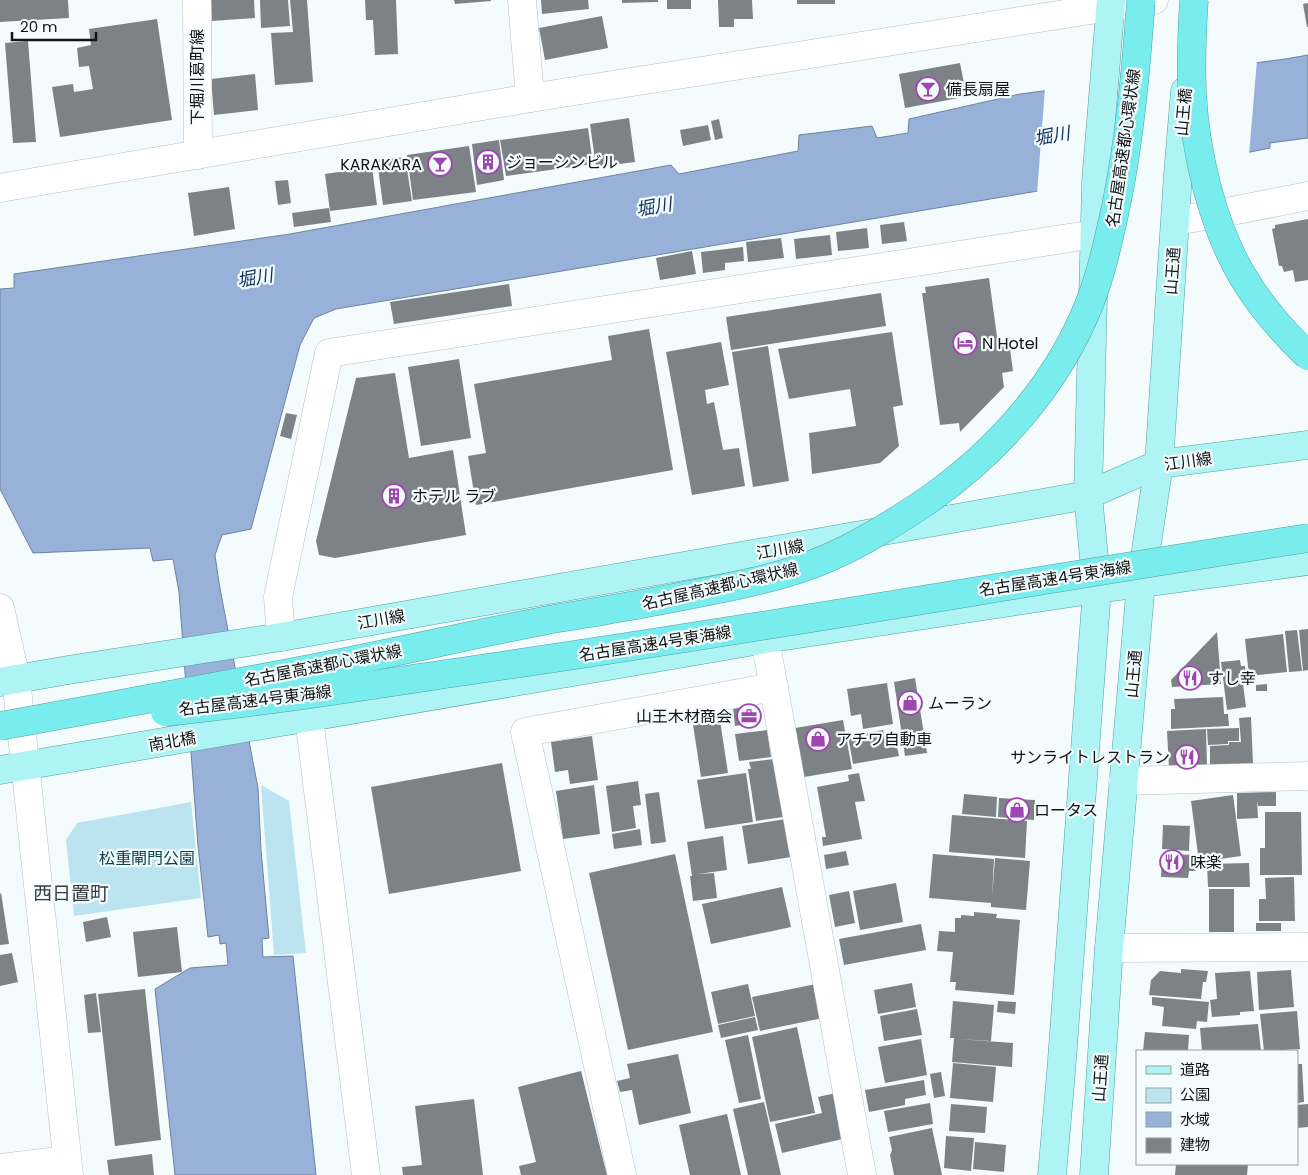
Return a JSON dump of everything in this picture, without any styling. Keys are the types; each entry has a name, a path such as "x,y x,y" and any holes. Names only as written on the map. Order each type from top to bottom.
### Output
{"highway":[{"name":"名古屋高速都心環状線","path":"0,727 326,666 547,620 739,585 780,575 813,564 839,553 894,522 955,480 997,443 1019,418 1051,375 1064,355 1089,303 1110,237 1127,142 1141,0"},
{"path":"1195,0 1192,41 1192,92 1200,154 1214,210 1233,259 1244,278 1274,322 1308,356"},
{"name":"名古屋高速4号東海線","path":"0,727 203,708 343,689 609,650 1308,538"}],"main road":[{"name":"山王橋","path":"1178,174 1188,51 1195,0"},
{"path":"1052,1175 1097,589 1088,495 1096,182 1111,4"},
{"name":"山王通","path":"1094,1175 1109,948 1141,583 1159,464 1178,174"},
{"name":"江川線","path":"8,681 247,643 1088,495 1159,464 1308,445"},
{"path":"309,718 765,639 1097,589 1308,561"},
{"name":"南北橋","path":"12,768 309,718"}],"street":[{"name":"下堀川葛町線","path":"197,0 198,155"},
{"path":"522,0 530,98"},
{"path":"0,188 530,98 1111,4 1154,0"},
{"path":"1176,221 1308,196"},
{"path":"281,637 278,597 330,353 1095,234"},
{"path":"0,608 8,681 12,768 68,1167 0,1168"},
{"path":"765,639 862,1175"},
{"path":"622,1175 526,732 774,687"},
{"path":"309,718 366,1175"},
{"path":"1123,781 1308,776"},
{"path":"1109,948 1308,947"}],"green space":[{"path":"261,785 289,801 306,953 274,955"},
{"name":"松重閘門公園","path":"191,802 201,898 74,916 66,840 77,823"}],"water":[{"name":"堀川","path":"1308,55 1308,138 1270,143 1270,148 1157,171 336,309 314,318 300,345 251,529 222,535 215,555 258,788 261,850 269,938 262,939 263,957 293,956 316,1175 175,1175 155,989 190,968 228,965 226,943 220,944 219,935 208,937 198,846 179,592 173,559 153,561 150,548 33,553 0,489 0,289 14,288 14,274 290,234 671,165 679,174 798,151 799,135 872,126 877,138 908,133 909,119 1020,94"}],"pier":[{"path":"1257,60 1249,155 1158,174 1037,194 1045,88"}],"building":[{"path":"0,0 68,0 69,18 0,22"},
{"path":"211,0 254,0 255,18 212,21"},
{"path":"260,0 288,0 290,26 261,28"},
{"path":"290,0 307,0 313,82 275,85 271,33 293,32"},
{"path":"365,0 396,0 398,54 375,55 373,20 366,20"},
{"path":"454,0 491,0 491,1 455,4"},
{"path":"541,0 588,0 589,9 542,14"},
{"path":"622,0 658,0 658,2 622,3"},
{"path":"667,0 691,0 691,9 667,9"},
{"path":"718,0 752,0 753,19 734,19 734,27 719,27"},
{"path":"797,0 835,0 835,4 797,4"},
{"path":"1308,3 1308,27 1307,27 1303,4"},
{"path":"602,16 608,48 545,60 539,28"},
{"path":"157,19 172,120 60,137 52,87 73,84 74,92 93,89 89,66 79,67 77,48 91,45 89,29"},
{"path":"28,41 36,142 13,143 5,43"},
{"path":"960,63 965,88 968,87 970,96 905,108 899,74"},
{"path":"255,74 258,110 214,115 211,79"},
{"path":"629,118 635,162 596,167 590,124"},
{"path":"719,119 723,138 715,140 711,121"},
{"path":"708,125 711,140 683,146 680,130"},
{"path":"588,128 593,164 506,176 500,140"},
{"name":"ジョーシンビル","path":"499,140 504,180 477,185 472,144"},
{"path":"469,146 476,192 413,200 407,155"},
{"path":"405,157 412,201 383,205 377,160"},
{"path":"372,167 377,205 330,211 325,174"},
{"path":"288,180 291,203 278,205 275,181"},
{"path":"229,187 235,229 194,236 188,193"},
{"path":"329,208 331,222 294,227 292,213"},
{"path":"1308,219 1308,280 1295,282 1293,270 1284,272 1282,266 1279,266 1272,229 1275,228 1275,225"},
{"path":"904,222 907,241 882,244 880,225"},
{"path":"867,228 869,248 838,251 836,232"},
{"path":"830,235 832,255 796,259 794,239"},
{"path":"781,238 784,258 748,262 746,242"},
{"path":"743,247 744,261 725,263 725,270 703,273 701,252"},
{"path":"692,251 696,274 660,280 656,258"},
{"path":"989,278 998,344 1009,342 1013,371 1002,373 1004,387 960,432 959,423 940,425 922,293 926,293 925,287"},
{"path":"509,284 512,306 394,324 390,302"},
{"path":"881,293 886,326 731,350 726,317"},
{"path":"649,329 673,470 476,505 468,456 486,453 474,384 612,360 608,336"},
{"path":"892,332 903,405 893,407 899,446 880,463 812,474 809,433 856,426 850,389 789,399 778,349"},
{"path":"721,342 729,385 705,390 707,404 714,402 723,450 739,448 745,486 692,495 666,352"},
{"path":"768,346 789,481 753,487 732,352"},
{"path":"459,359 471,438 421,446 408,367"},
{"name":"ホテル ラブ","path":"395,373 409,458 453,450 466,535 335,558 319,555 316,541 356,378"},
{"path":"286,413 297,415 291,439 280,436"},
{"path":"1308,629 1308,670 1303,671 1299,630"},
{"path":"1297,630 1302,671 1289,672 1285,631"},
{"path":"1217,632 1221,684 1172,687 1171,680"},
{"path":"1283,634 1287,672 1249,676 1245,639"},
{"path":"1240,660 1241,666 1245,666 1247,684 1243,684 1246,707 1227,710 1221,662"},
{"path":"915,678 927,753 905,756 894,682"},
{"path":"887,683 893,724 863,729 861,714 851,716 847,689"},
{"path":"1267,684 1267,691 1256,691 1256,685"},
{"path":"1223,697 1224,714 1228,714 1229,726 1171,729 1171,709 1175,709 1174,699"},
{"path":"752,705 755,723 735,726 733,708"},
{"path":"719,714 728,773 701,777 692,718"},
{"path":"1251,717 1253,764 1210,766 1210,746 1229,745 1229,742 1241,742 1239,718"},
{"path":"843,720 852,769 804,777 795,728"},
{"path":"1239,728 1239,741 1228,741 1228,744 1208,745 1207,729"},
{"path":"1206,729 1207,766 1169,768 1167,731"},
{"path":"767,730 771,757 739,761 735,734"},
{"path":"883,730 886,743 896,741 899,756 853,764 848,736"},
{"path":"592,736 598,780 570,784 568,770 555,772 551,742"},
{"path":"774,759 783,817 756,821 748,769 751,769 749,762"},
{"path":"502,763 521,871 389,894 371,787"},
{"path":"746,773 753,822 705,829 697,780"},
{"path":"859,773 865,801 855,802 862,839 823,846 822,837 826,837 817,787 849,781 848,775"},
{"path":"638,781 641,805 633,806 636,828 612,832 606,786"},
{"path":"594,785 600,834 563,839 556,791"},
{"path":"659,792 666,842 651,844 645,794"},
{"path":"1276,792 1276,806 1258,806 1257,801 1258,818 1237,819 1237,793"},
{"path":"964,794 997,797 996,817 962,814"},
{"path":"1233,795 1241,856 1199,862 1191,801"},
{"path":"999,798 1035,800 1034,820 998,817"},
{"path":"1265,812 1301,812 1302,875 1260,875 1260,848 1265,848"},
{"path":"952,815 1027,821 1025,858 949,852"},
{"path":"786,819 791,857 748,864 742,826"},
{"path":"1163,825 1190,826 1189,851 1162,849"},
{"path":"640,829 642,845 614,849 612,834"},
{"path":"723,836 727,870 698,874 714,873 717,898 693,901 690,876 692,876 687,842"},
{"path":"846,851 849,865 826,869 824,855"},
{"path":"675,854 713,1032 628,1050 589,873"},
{"path":"933,854 994,859 992,898 995,858 1030,861 1026,910 991,907 991,903 929,898"},
{"path":"1162,854 1197,855 1196,871 1189,871 1188,878 1161,877"},
{"path":"1249,863 1250,887 1208,887 1207,864"},
{"path":"1294,877 1295,921 1259,921 1259,899 1266,899 1265,878"},
{"path":"896,883 903,922 860,930 853,891"},
{"path":"782,887 791,927 711,944 702,904"},
{"path":"1209,889 1234,889 1234,932 1209,932"},
{"path":"849,891 855,923 835,927 829,895"},
{"path":"0,894 9,944 0,945"},
{"path":"974,912 997,914 996,918 1020,920 1014,995 955,990 956,982 950,982 953,952 937,951 939,931 955,932 955,918 961,918 961,915 974,916"},
{"path":"107,917 111,937 86,942 83,922"},
{"path":"1256,923 1281,923 1281,931 1256,931"},
{"path":"921,924 926,950 844,965 839,939"},
{"path":"177,927 182,972 138,977 133,932"},
{"path":"12,953 18,982 0,986 0,955"},
{"path":"1181,969 1208,971 1206,982 1203,982 1201,999 1149,995 1151,980 1160,971 1181,973"},
{"path":"1291,970 1294,1007 1259,1010 1257,972"},
{"path":"1250,971 1254,1011 1240,1012 1240,1015 1212,1017 1210,1000 1217,999 1215,973"},
{"path":"912,983 916,1007 878,1014 874,990"},
{"path":"748,984 755,1016 718,1024 711,992"},
{"path":"816,984 823,1018 760,1031 752,997"},
{"path":"145,989 161,1140 115,1146 98,994"},
{"path":"96,993 101,1032 88,1033 84,995"},
{"path":"1152,997 1209,1002 1207,1022 1197,1021 1196,1029 1162,1026 1164,1007 1152,1005"},
{"path":"953,1001 994,1005 991,1041 958,1039 1013,1043 1012,1067 952,1062 954,1038 950,1038"},
{"path":"998,1001 1016,1002 1015,1014 997,1012"},
{"path":"917,1009 922,1035 884,1041 880,1016"},
{"path":"1297,1011 1300,1049 1264,1050 1260,1014"},
{"path":"755,1017 758,1030 721,1038 718,1025"},
{"path":"1258,1024 1261,1050 1202,1050 1200,1028"},
{"path":"797,1027 815,1113 770,1122 752,1037"},
{"path":"1145,1032 1189,1035 1188,1050 1143,1050"},
{"path":"748,1035 761,1099 739,1103 725,1040"},
{"path":"921,1039 927,1075 885,1083 878,1047"},
{"path":"678,1054 691,1113 639,1125 632,1090 620,1092 617,1081 630,1078 627,1064"},
{"path":"953,1063 996,1067 993,1102 950,1098"},
{"path":"1298,1064 1302,1064 1304,1102 1298,1103"},
{"path":"581,1071 607,1175 521,1175 519,1166 536,1162 518,1087"},
{"path":"941,1072 945,1096 934,1098 930,1074"},
{"path":"924,1080 926,1095 905,1099 905,1105 869,1112 865,1090"},
{"path":"836,1093 847,1138 782,1153 775,1124 822,1113 818,1097"},
{"path":"474,1099 483,1175 403,1175 402,1167 422,1165 415,1106"},
{"path":"764,1102 781,1175 748,1175 733,1109"},
{"path":"930,1103 933,1124 888,1132 884,1111"},
{"path":"951,1104 987,1107 985,1133 949,1131"},
{"path":"1308,1104 1308,1127 1298,1128 1298,1105"},
{"path":"727,1114 741,1175 690,1175 679,1125"},
{"path":"932,1128 942,1175 894,1175 889,1137"},
{"path":"946,1136 974,1138 971,1171 944,1168"},
{"path":"975,1142 1006,1145 1004,1172 973,1169"},
{"path":"152,1154 154,1175 109,1175 107,1160"},
{"path":"1176,1165 1248,1165 1247,1175 1175,1175"}],"place":[{"name":"備長扇屋","path":"928,89"},
{"name":"ジョーシンビル","path":"488,162"},
{"name":"KARAKARA","path":"440,164"},
{"name":"N Hotel","path":"965,343"},
{"name":"ホテル ラブ","path":"394,496"},
{"name":"すし幸","path":"1190,678"},
{"name":"ムーラン","path":"910,703"},
{"name":"山王木材商会","path":"749,716"},
{"name":"アチワ自動車","path":"818,739"},
{"name":"サンライトレストラン","path":"1187,757"},
{"name":"ロータス","path":"1017,810"},
{"name":"味楽","path":"1172,862"}],"district":[{"name":"西日置町","path":"71,893"}]}
